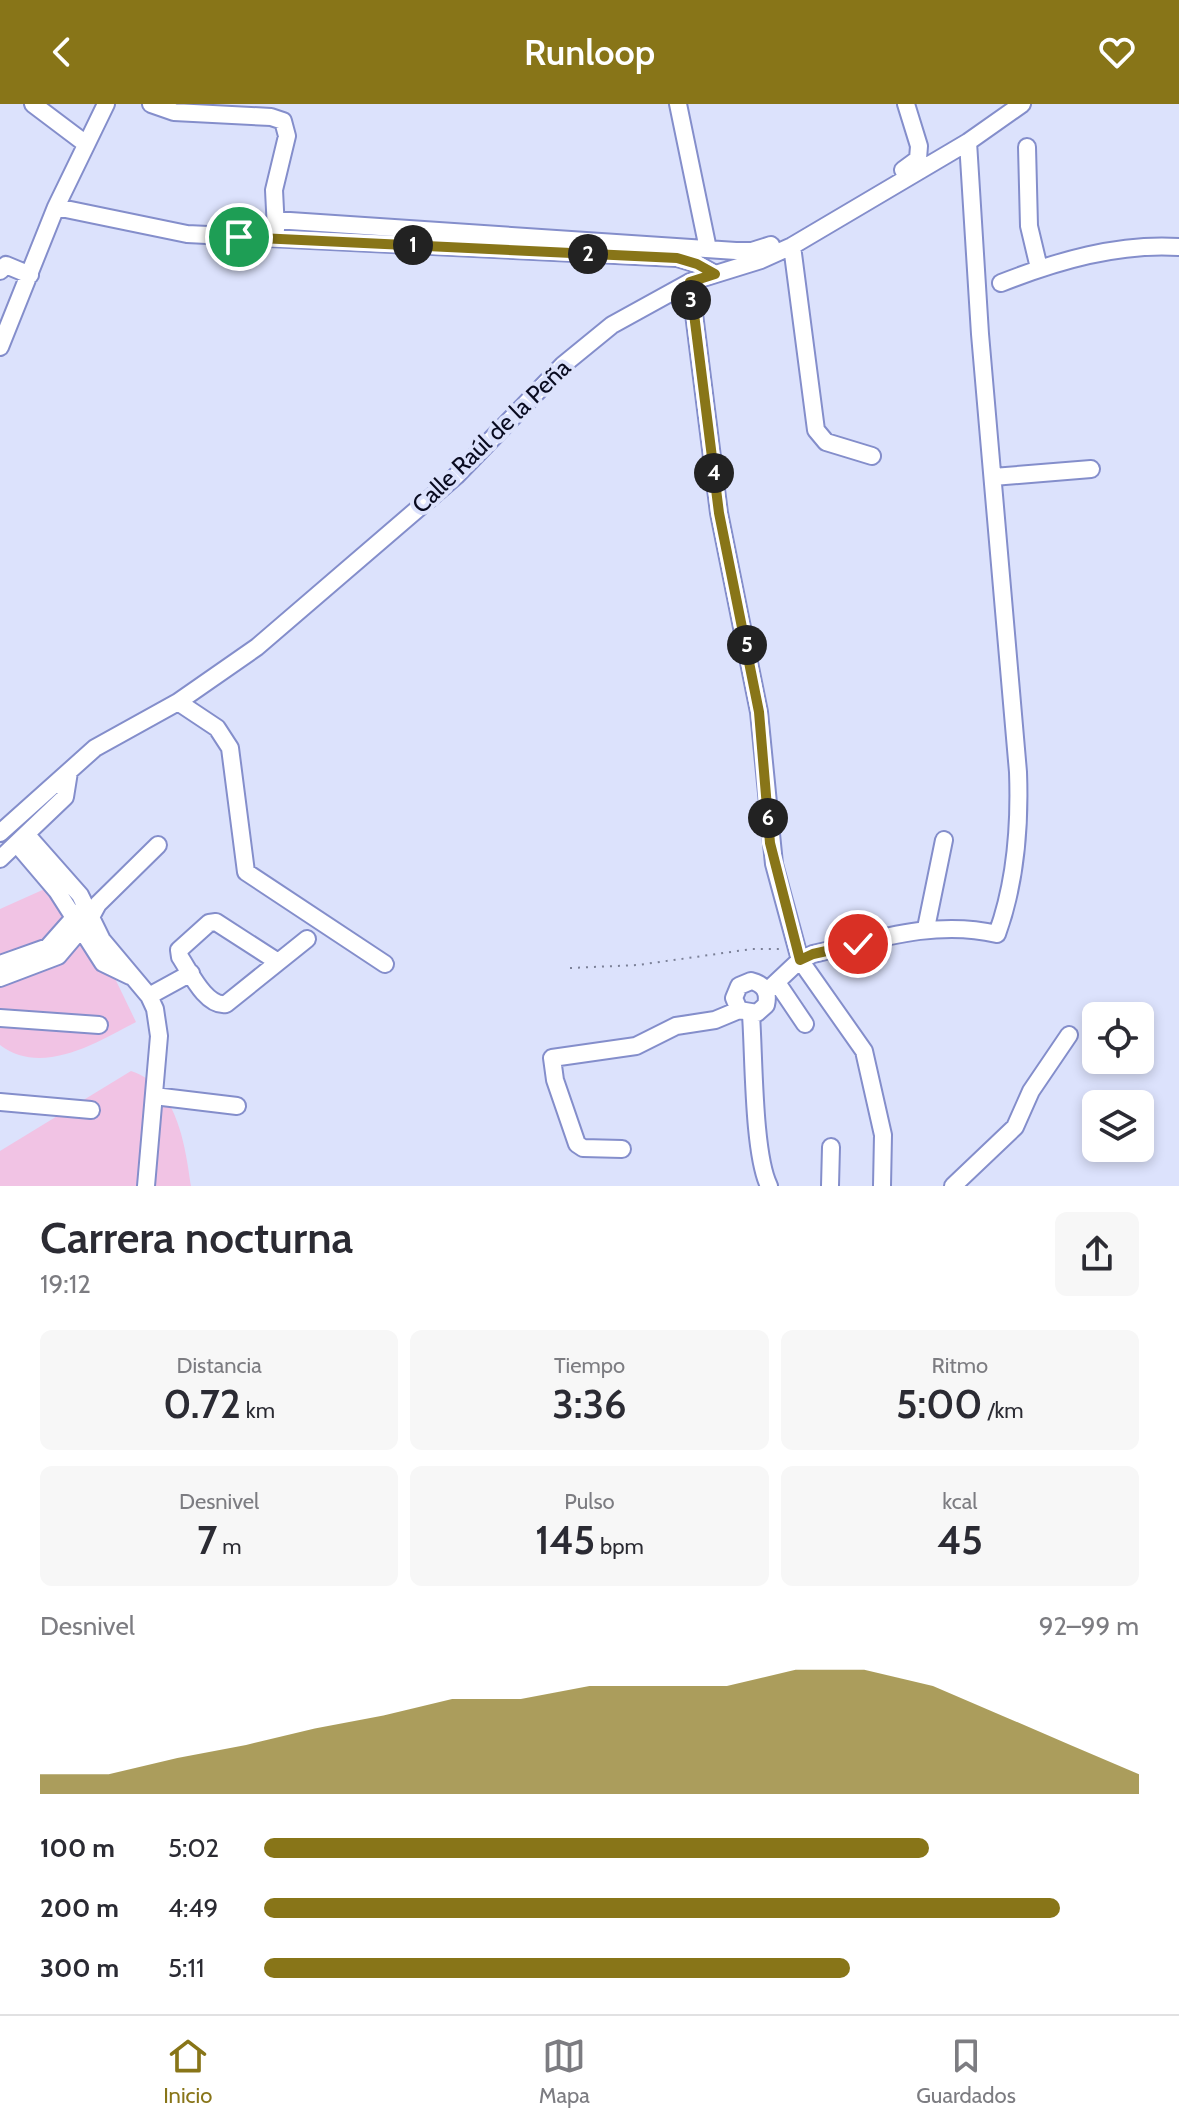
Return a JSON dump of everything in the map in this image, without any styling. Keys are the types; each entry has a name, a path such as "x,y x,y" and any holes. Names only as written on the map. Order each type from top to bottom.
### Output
{"street":[{"path":"33,104 86,144"},
{"path":"0,347 56,207 106,104"},
{"path":"151,104 174,112 271,117 283,121 287,136 275,178 276,239"},
{"path":"678,104 708,249"},
{"path":"275,220 752,251 764,248 914,164 919,146 906,104"},
{"name":"Calle Raúl de la Peña","path":"0,833 112,737 178,702 257,647 456,476 583,346 612,325 690,282 761,260 792,246 968,142 1022,104"},
{"path":"799,954 813,954 926,928 976,929 997,934 1016,853 1018,772 968,142"},
{"path":"1027,147 1029,226 1039,268"},
{"path":"56,207 187,234 677,258 715,274"},
{"path":"792,246 816,430 826,442 872,456"},
{"path":"1001,283 1086,255 1158,246 1179,247"},
{"path":"0,271 6,265 30,275"},
{"path":"690,282 719,513 759,712 770,843 799,954 864,1051 883,1135 882,1186"},
{"path":"993,477 1091,469"},
{"path":"178,702 217,728 230,748 246,872 385,964"},
{"path":"0,859 65,797 69,772"},
{"path":"22,840 86,914 102,940 149,996 158,1022 146,1186"},
{"path":"926,928 944,840"},
{"path":"0,964 48,947 158,845"},
{"path":"0,978 58,956 86,914"},
{"path":"278,962 213,922 181,946 180,957 212,1002 221,1005 278,962 307,939"},
{"path":"622,1149 583,1148 577,1144 555,1080 552,1058 636,1046 676,1026 762,1010 772,988 799,954"},
{"path":"149,996 191,973"},
{"path":"769,1186 763,1170 745,1012 734,998 735,992 745,982 772,988 805,1024"},
{"path":"0,1018 99,1025"},
{"path":"953,1186 1015,1127 1031,1091 1069,1035"},
{"path":"154,1096 237,1106"},
{"path":"0,1102 91,1110"},
{"path":"830,1186 831,1147"}],"path":[{"path":"570,968 684,960 752,949 799,954"}],"shaded area":[{"path":"67,879 136,1022 70,1053 34,1058 16,1054 0,1045 0,909"},
{"path":"131,1071 159,1089 169,1103 182,1135 191,1186 0,1186 0,1151"}],"route":[{"path":"239,237 677,258 688,260 715,274 690,282 692,316 719,513 759,712 774,864 800,960 858,944"}]}
